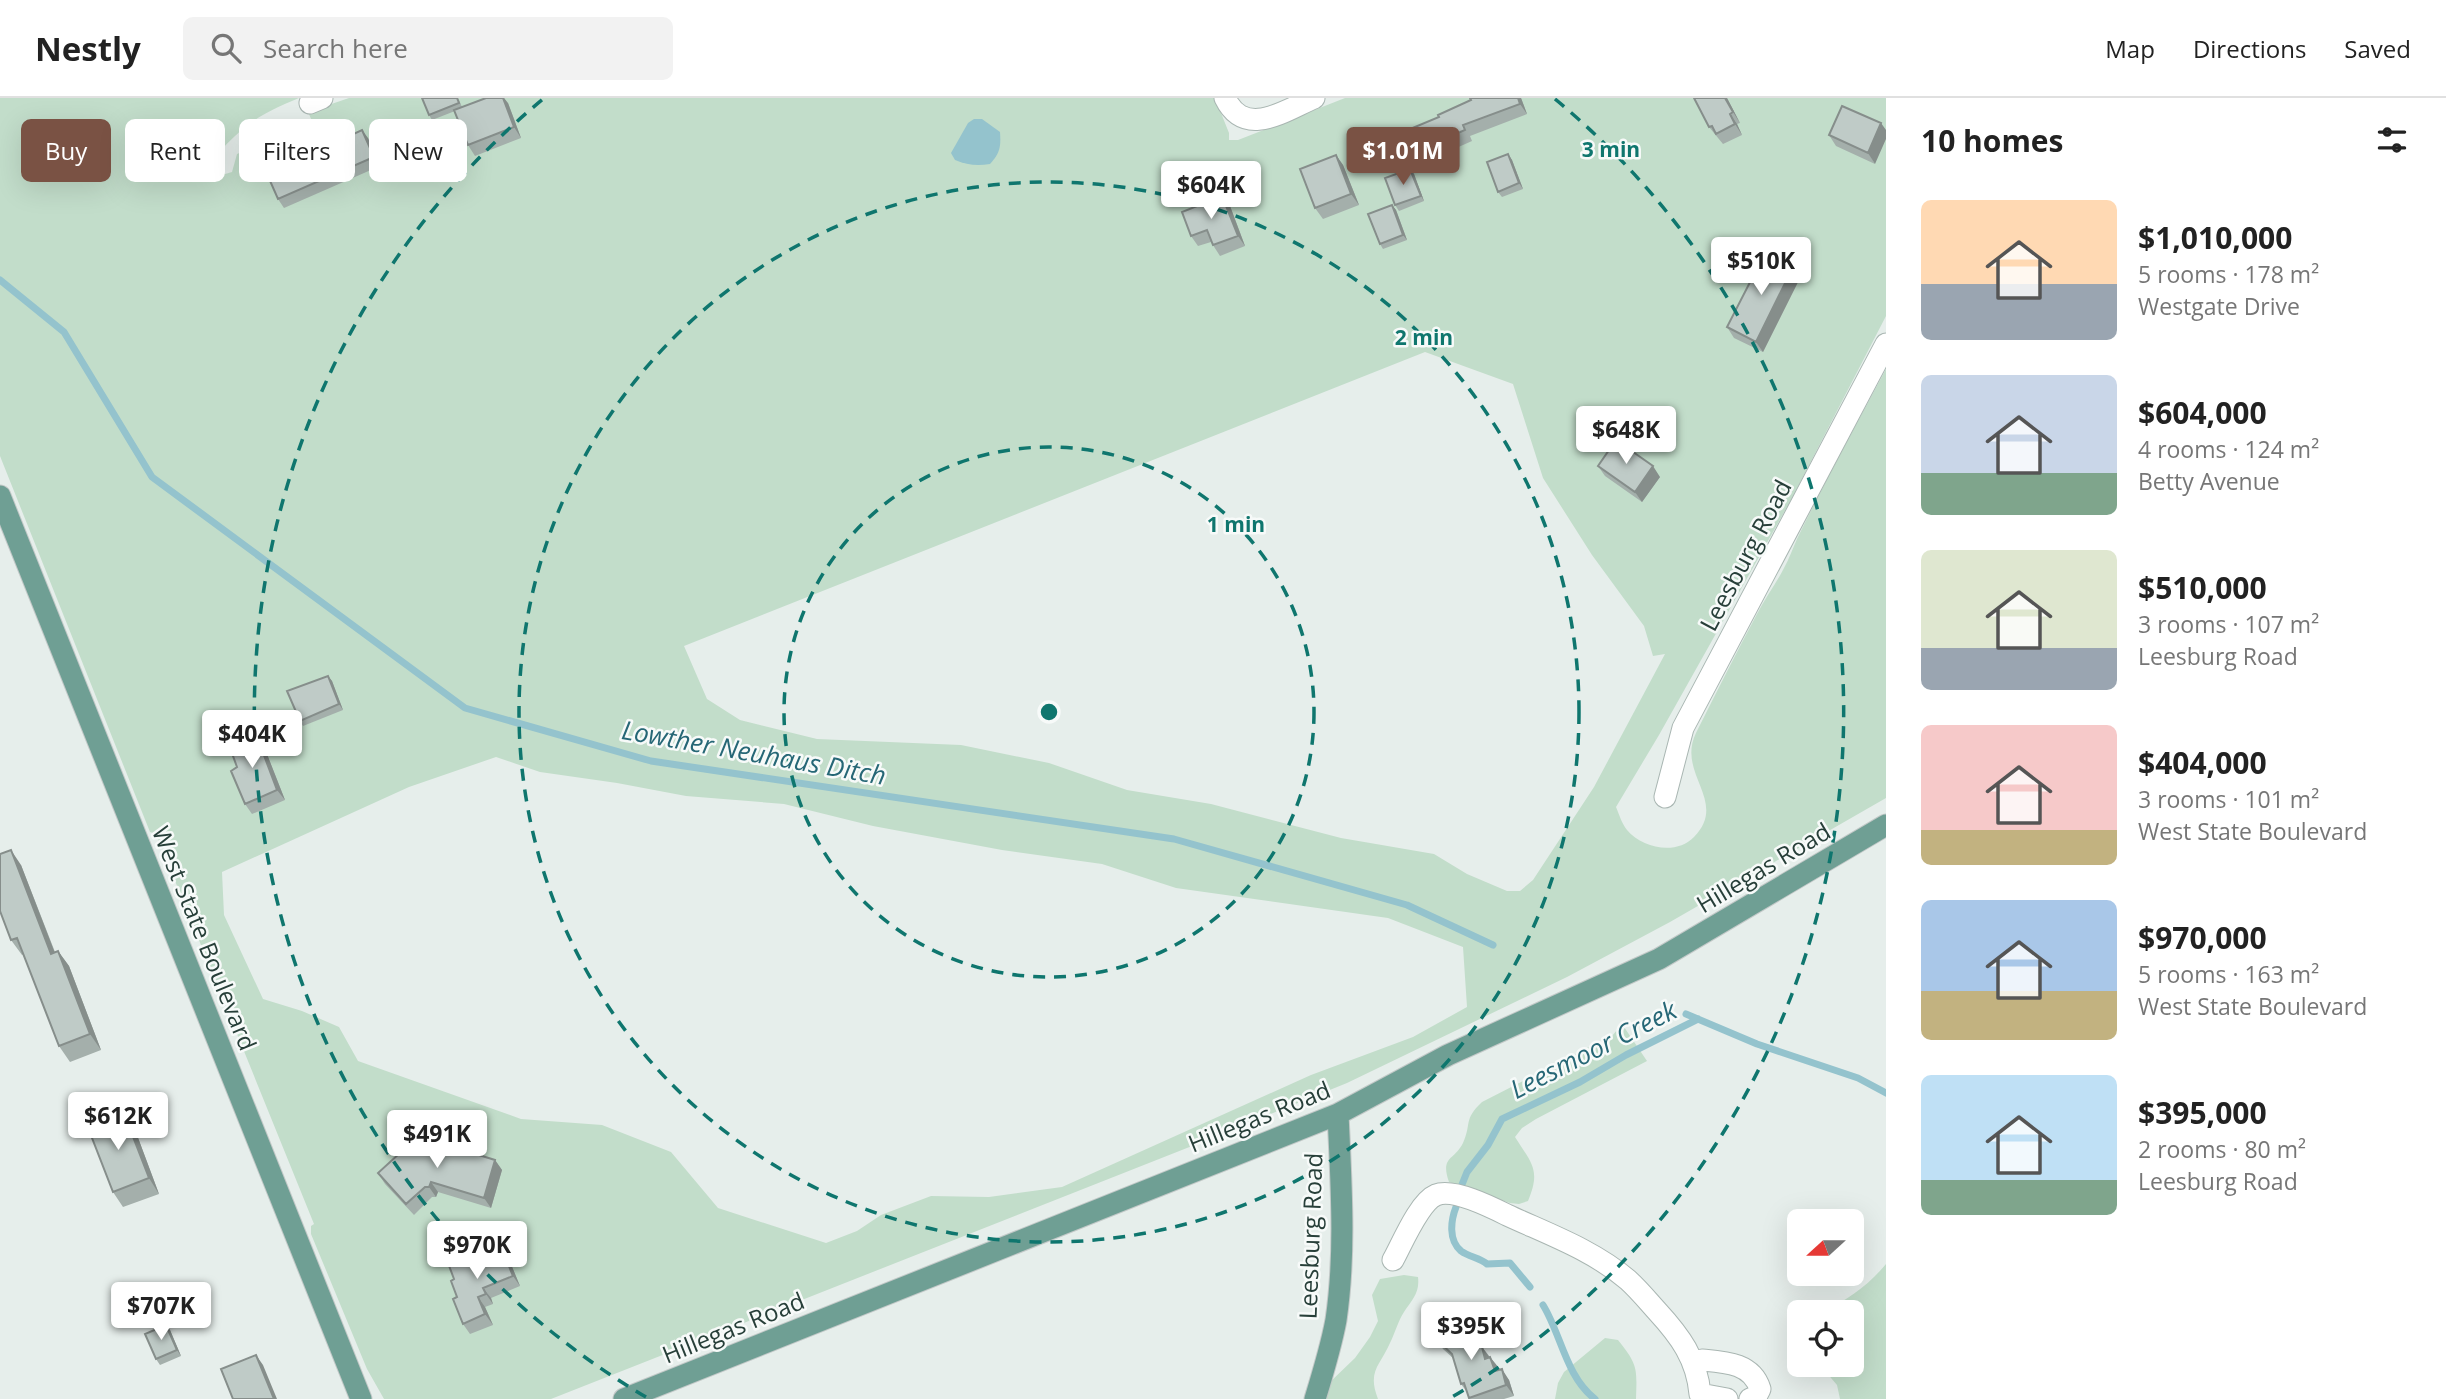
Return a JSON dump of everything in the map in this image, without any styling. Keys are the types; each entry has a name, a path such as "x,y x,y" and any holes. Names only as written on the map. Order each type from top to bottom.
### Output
{"main road":[{"name":"West State Boulevard","path":"0,496 5,522 361,1399"},
{"name":"Hillegas Road","path":"624,1399 1338,1114 1448,1055 1659,959 1886,825"},
{"name":"Leesburg Road","path":"1315,1399 1336,1320 1342,1209 1338,1114"}],"street":[{"path":"1225,98 1230,107 1244,119 1258,121 1314,98"},
{"name":"Leesburg Road","path":"1665,797 1683,728 1886,344"},
{"path":"1393,1261 1419,1213 1436,1195 1454,1195 1494,1209 1585,1251 1629,1281 1687,1348 1699,1378 1700,1394 1727,1399"},
{"path":"1702,1360 1725,1362 1745,1368 1758,1380 1760,1389 1756,1397 1751,1399"}],"green space":[{"path":"0,98 299,98 256,119 239,119 239,133 225,146 225,119 125,119 125,182 225,182 225,174 232,172 239,153 239,182 355,182 355,119 311,119 308,112 349,98 1215,98 1229,133 1229,140 1238,140 1345,98 1886,98 1886,316 1792,498 1616,807 1625,828 1642,842 1660,847 1670,848 1687,843 1703,824 1705,799 1692,761 1696,733 1886,369 1886,798 1670,922 1567,977 1347,1083 551,1399 384,1399 367,1369 311,1234 311,1226 314,1224 156,834 150,832 0,456","holes":["1425,352 1513,384 1543,478 1592,555 1644,626 1653,656 1665,654 1594,787 1533,880 1520,891 1507,891 1467,874 1434,854 1341,838 1211,804 1127,790 1049,763 961,745 817,739 740,720 707,699 684,646","496,757 540,772 686,796 784,804 873,826 1002,850 1102,864 1176,888 1388,918 1463,947 1467,1007 1413,1037 1311,1075 1062,1187 989,1197 931,1196 881,1215 857,1231 826,1243 718,1208 671,1152 602,1125 521,1119 358,1061 339,1027 302,1011 263,999 224,915 222,872 409,787"]},
{"path":"1622,1024 1647,1061 1536,1119 1522,1128 1515,1137 1533,1168 1534,1182 1528,1201 1510,1203 1449,1182 1447,1163 1463,1143 1470,1118 1482,1102 1589,1047 1607,1042"},
{"path":"1886,1264 1886,1399 1840,1399 1837,1385 1830,1377 1864,1377 1864,1300 1844,1300 1872,1279"},
{"path":"1404,1275 1418,1277 1418,1288 1376,1369 1374,1382 1378,1399 1322,1399 1328,1384 1355,1358 1378,1321 1372,1295 1380,1279"},
{"path":"1605,1338 1618,1340 1633,1361 1636,1399 1555,1399 1558,1383 1564,1372"}],"water":[{"path":"974,119 982,119 1000,132 999,150 990,164 964,163 955,160 951,153 968,123"}],"building":[{"path":"422,98 457,98 459,103 429,115"},
{"path":"486,98 503,98 514,127 468,145 467,119 458,119 454,110"},
{"path":"1470,98 1518,98 1520,104 1463,125 1465,130 1419,150 1410,129 1439,117 1438,115 1471,100"},
{"path":"1694,98 1725,98 1733,112 1730,114 1735,124 1716,134 1712,126 1709,127"},
{"path":"1842,106 1881,123 1868,153 1829,135"},
{"path":"362,130 369,146 369,159 355,165 355,133"},
{"path":"1508,154 1519,183 1498,192 1487,162"},
{"path":"1336,155 1351,194 1315,208 1300,169"},
{"path":"1410,169 1421,196 1395,205 1385,178"},
{"path":"271,182 317,182 278,199"},
{"path":"1222,196 1238,236 1213,245 1207,230 1191,236 1182,212"},
{"path":"1392,205 1403,235 1380,244 1368,214"},
{"path":"1766,251 1794,265 1756,342 1727,327"},
{"path":"1616,440 1653,466 1635,492 1598,466"},
{"path":"328,676 339,704 300,721 287,691"},
{"path":"256,734 277,790 245,804 231,771 237,767 229,745"},
{"path":"11,850 51,954 58,951 90,1034 59,1046 17,938 11,940 0,911 0,854"},
{"path":"123,1111 149,1178 113,1192 87,1125"},
{"path":"414,1135 495,1160 484,1198 431,1182 429,1187 425,1187 406,1204 378,1173 412,1142"},
{"path":"501,1247 513,1276 483,1288 486,1294 478,1297 485,1314 463,1324 453,1299 457,1297 448,1263 462,1258 467,1261"},
{"path":"1453,1321 1482,1347 1485,1359 1490,1357 1495,1371 1502,1369 1506,1385 1469,1398 1464,1383 1461,1384 1452,1354 1436,1339"},
{"path":"166,1325 177,1350 156,1359 145,1334"},
{"path":"256,1355 274,1399 233,1399 221,1369"}],"waterway":[{"name":"Lowther Neuhaus Ditch","path":"0,280 64,332 152,477 465,708 651,761 1174,839 1407,905 1493,945"},
{"name":"Lowther Neuhaus Ditch","path":"1686,1014 1757,1044 1858,1078 1886,1093"},
{"name":"Leesmoor Creek","path":"1461,1187 1467,1172 1488,1145 1502,1119 1580,1082 1626,1055 1698,1019"},
{"name":"Leesmoor Creek","path":"1456,1207 1452,1236 1461,1251 1487,1264 1510,1263 1530,1287"},
{"name":"Leesmoor Creek","path":"1543,1305 1577,1379 1595,1399"}]}
